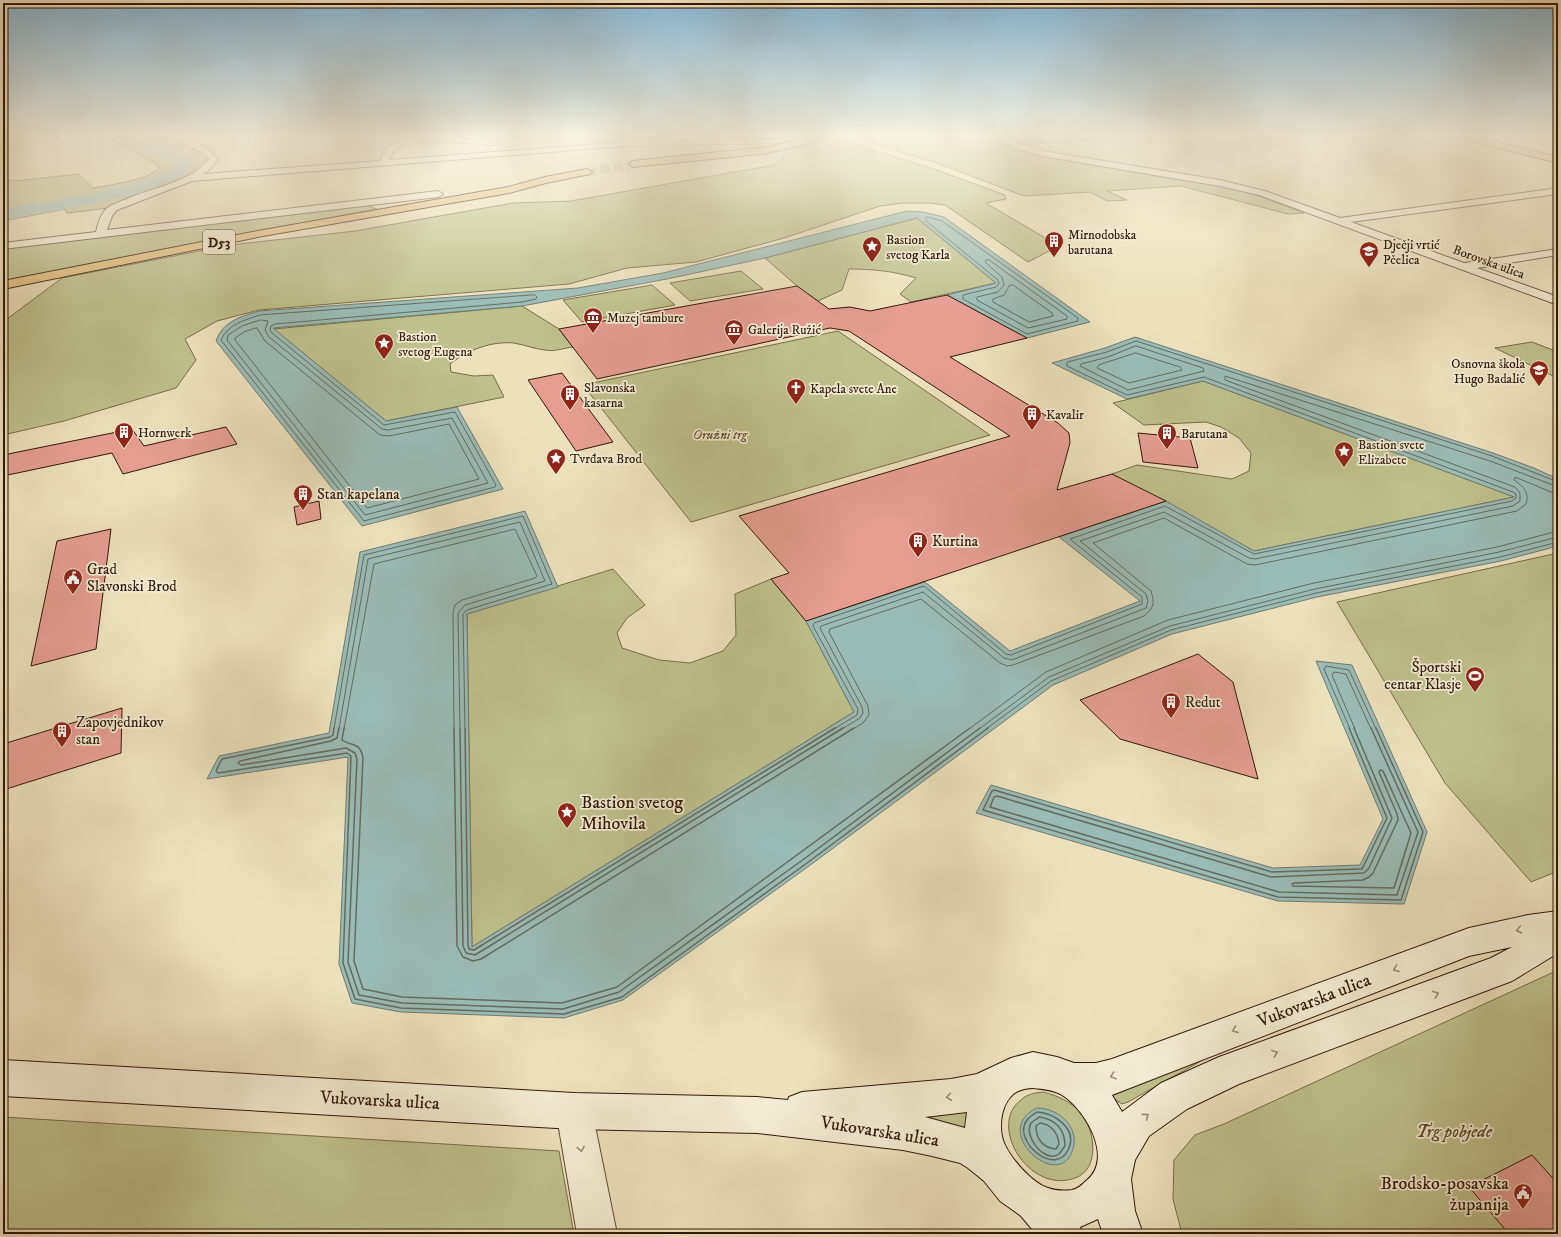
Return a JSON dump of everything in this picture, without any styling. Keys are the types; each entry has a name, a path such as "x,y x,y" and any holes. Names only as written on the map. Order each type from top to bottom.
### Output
{"main road":[{"name":"D53","path":"3,285 270,232 493,193"}],"street":[{"path":"100,234 109,212 114,208 150,193"},
{"name":"Borovska ulica","path":"1260,193 1558,301"},
{"path":"1339,221 1545,193"},
{"path":"3,246 438,194"},
{"path":"1463,266 1558,252"},
{"name":"Vukovarska ulica","path":"1071,1080 1096,1081 1112,1077 1469,942 1528,928 1558,925"},
{"path":"1033,1203 1058,1211 1081,1208 1100,1198 1114,1169 1125,1139 1136,1123 1174,1096 1231,1069 1501,970 1544,945 1558,934"},
{"path":"1063,1234 1033,1203 1012,1188 996,1167 986,1144 984,1120 988,1099 1000,1083 1015,1073 1033,1070 1052,1072 1071,1080 1090,1095 1104,1114 1114,1136 1115,1210 1122,1234"},
{"name":"Vukovarska ulica","path":"3,1078 574,1111 757,1114 951,1097 977,1092 1000,1083"},
{"path":"574,1111 597,1234"},
{"name":"Vukovarska ulica","path":"757,1114 932,1137 968,1147 996,1167"}],"green space":[{"path":"3,193 113,193 68,202 3,213"},
{"path":"124,193 148,193 109,208 67,213 65,209 3,221 3,217 104,198"},
{"path":"618,193 999,193 1005,195 1006,199 986,203 1059,246 1028,262 945,205 929,203 903,203 880,206 784,238 696,262 627,268 569,284 259,310 217,321 185,339 196,360 176,388 64,421 3,435 3,322 62,278 230,245 355,231 513,203 571,201"},
{"path":"1015,193 1078,193 1024,196"},
{"path":"1091,193 1111,193 1127,200 1107,201"},
{"path":"1207,193 1250,193 1304,213 1288,214"},
{"path":"364,205 377,209 3,281 3,248"},
{"name":"Bastion svetog Karla","path":"917,218 996,283 911,302 900,294 916,278 882,271 849,269 842,290 818,301 797,286 765,258"},
{"path":"741,271 763,289 690,301 670,283"},
{"path":"652,285 675,305 582,322 563,300"},
{"name":"Bastion svetog Eugena","path":"522,306 559,329 573,347 548,350 537,349 514,343 497,343 472,351 450,364 451,372 474,376 493,375 504,397 386,421 273,329"},
{"name":"Oružni trg","path":"838,331 990,435 691,522 583,385"},
{"path":"1532,342 1558,352 1558,376 1553,376 1495,348"},
{"name":"Bastion svete Elizabete","path":"1203,381 1515,497 1254,551 1112,474 1137,465 1232,479 1249,471 1251,453 1239,438 1221,427 1206,422 1144,425 1113,403"},
{"name":"Športski centar Klasje","path":"1558,553 1558,871 1531,882 1445,783 1337,602"},
{"name":"Bastion svetog Mihovila","path":"613,569 645,605 627,618 617,633 622,648 659,660 690,663 723,651 736,635 735,594 771,579 806,621 854,712 472,947 467,614"},
{"name":"Trg pobjede","path":"1558,970 1558,1234 1182,1234 1173,1199 1174,1160 1195,1135 1224,1124"},
{"path":"1219,1051 1128,1102 1122,1104 1113,1098 1112,1090"},
{"path":"1043,1092 1059,1097 1072,1105 1080,1112 1089,1128 1093,1148 1092,1158 1089,1166 1083,1173 1075,1178 1058,1181 1042,1176 1029,1167 1018,1155 1011,1140 1009,1125 1012,1111 1026,1096"},
{"path":"879,1111 965,1111 971,1120 966,1127 958,1129"},
{"path":"3,1117 559,1151 574,1234 3,1234"}],"water":[{"path":"907,211 923,212 944,217 1090,322 1027,338 947,295 996,283 917,218 765,258 667,279 522,306 273,328 386,421 457,407 503,489 362,526 216,341 219,334 228,324 239,318 259,311 578,288 663,273"},
{"path":"1135,337 1493,453 1534,468 1558,479 1558,546 1501,561 1317,597 1172,634 1053,685 809,866 623,1000 564,1018 401,1012 352,1003 339,964 348,757 207,779 219,756 329,733 360,552 525,511 558,587 467,614 472,947 854,712 806,621 925,582 1010,651 1140,601 1059,537 1166,501 1254,551 1514,497 1203,381 1127,399 1052,363 1105,348"},
{"path":"1316,661 1352,665 1427,832 1404,904 1278,901 976,813 991,785 1273,868 1360,865 1383,819"},
{"path":"1037,1108 1046,1109 1061,1116 1072,1129 1074,1145 1071,1154 1063,1163 1052,1165 1041,1161 1030,1152 1023,1141 1020,1129 1024,1118"}],"building":[{"path":"797,286 829,309 850,307 870,311 947,295 1027,338 950,357 1058,423 1069,433 1070,443 1057,490 1112,474 1166,501 806,621 771,579 789,573 739,516 1010,436 849,331 830,328 597,379 559,329"},
{"name":"Slavonska kasarna","path":"562,373 613,442 576,451 528,380"},
{"name":"Hornwerk","path":"226,427 237,444 123,474 112,453 3,476 3,455 132,429 144,446"},
{"name":"Barutana","path":"1138,433 1190,438 1198,468 1143,462"},
{"path":"319,501 321,519 297,525 294,507"},
{"path":"111,529 96,649 31,666 57,541"},
{"name":"Redut","path":"1198,654 1233,682 1258,779 1120,739 1080,700"},
{"name":"Zapovjednikov stan","path":"122,708 121,753 3,790 3,744"},
{"name":"Brodsko-posavska županija","path":"1532,1155 1558,1184 1558,1234 1509,1234 1469,1187"}],"waterway":[{"path":"3,215 121,193"}],"place":[{"name":"Mirnodobska barutana","path":"1054,258"},
{"name":"Bastion svetog Karla","path":"872,263"},
{"name":"Dječji vrtić Pčelica","path":"1369,268"},
{"name":"Muzej tambure","path":"593,334"},
{"name":"Galerija Ružić","path":"734,346"},
{"name":"Bastion svetog Eugena","path":"384,360"},
{"name":"Osnovna škola Hugo Badalić","path":"1539,387"},
{"name":"Kapela svete Ane","path":"796,405"},
{"name":"Slavonska kasarna","path":"570,411"},
{"name":"Kavalir","path":"1032,431"},
{"name":"Hornwerk","path":"124,449"},
{"name":"Barutana","path":"1167,450"},
{"name":"Bastion svete Elizabete","path":"1344,468"},
{"name":"Tvrđava Brod","path":"556,475"},
{"name":"Stan kapelana","path":"303,511"},
{"name":"Kurtina","path":"918,558"},
{"name":"Grad Slavonski Brod","path":"73,595"},
{"name":"Športski centar Klasje","path":"1475,693"},
{"name":"Redut","path":"1171,719"},
{"name":"Zapovjednikov stan","path":"62,748"},
{"name":"Bastion svetog Mihovila","path":"567,829"},
{"name":"Brodsko-posavska županija","path":"1523,1210"}]}
